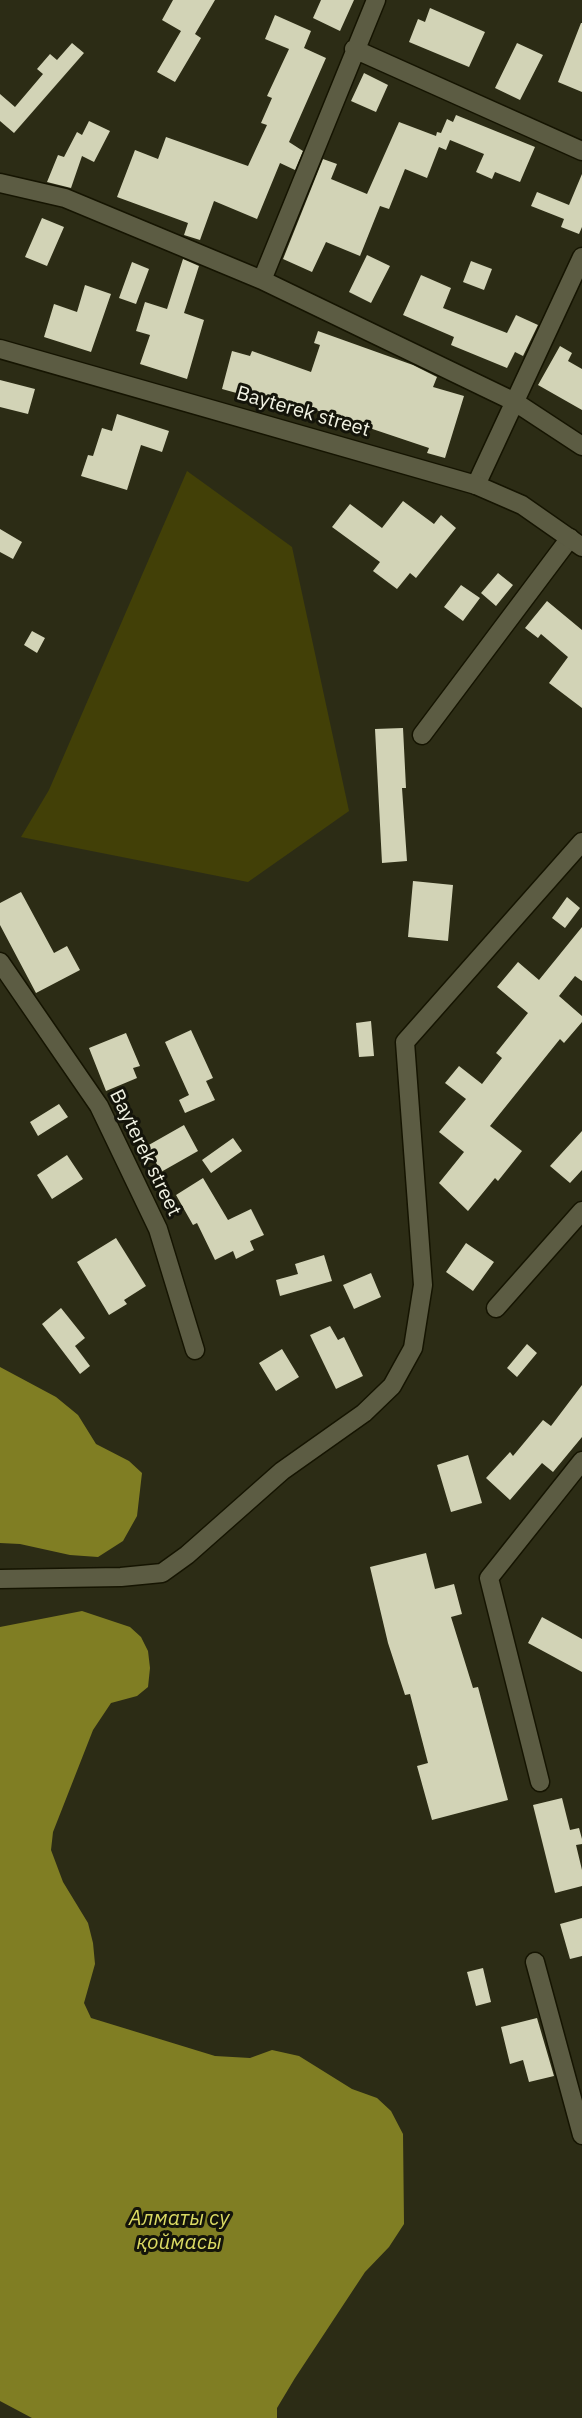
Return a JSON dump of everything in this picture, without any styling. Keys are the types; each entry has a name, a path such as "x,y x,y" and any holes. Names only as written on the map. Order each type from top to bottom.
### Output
{"street":[{"path":"262,280 354,49 376,0"},
{"path":"354,49 582,151"},
{"path":"0,183 65,198 262,280 515,402 582,446"},
{"path":"476,485 582,257"},
{"name":"Bayterek street","path":"0,349 476,485 522,505 576,542"},
{"path":"422,735 576,542"},
{"path":"0,1579 121,1577 162,1573 187,1555 282,1471 364,1413 392,1386 413,1348 423,1285 405,1042 582,842"},
{"name":"Bayterek street","path":"0,962 99,1106 158,1229 195,1350"},
{"path":"496,1308 582,1211"},
{"path":"540,1782 489,1578 582,1461"},
{"path":"536,1962 575,2077 582,2135"}],"shaded area":[{"path":"187,471 292,547 349,811 248,882 21,837 49,790"}],"water":[{"path":"0,1367 56,1397 78,1415 96,1444 129,1461 142,1473 137,1516 123,1541 98,1557 70,1555 20,1544 0,1543"},
{"name":"Алматы су қоймасы","path":"82,1611 130,1627 141,1637 148,1651 150,1668 148,1687 137,1696 111,1703 93,1730 53,1832 51,1850 63,1882 88,1923 93,1943 95,1964 84,2003 91,2018 215,2056 250,2058 272,2050 299,2056 352,2089 377,2098 391,2111 403,2134 404,2224 389,2247 365,2272 295,2378 277,2408 277,2418 32,2418 0,2401 0,1627"}],"building":[{"path":"173,0 215,0 195,34 201,38 175,82 157,72 181,31 162,20"},
{"path":"321,0 354,0 340,31 313,18"},
{"path":"430,8 485,32 469,67 409,42 418,19 425,22"},
{"path":"275,15 311,31 304,48 326,58 289,142 303,151 295,170 280,163 257,219 214,201 200,240 184,235 188,223 117,197 135,150 158,159 166,137 248,166 267,125 261,123 272,98 267,96 289,49 265,39"},
{"path":"582,23 582,92 558,82"},
{"path":"72,43 84,53 14,133 0,121 0,94 15,107 43,74 37,69 50,54 57,60"},
{"path":"517,43 543,55 520,100 495,88"},
{"path":"364,73 388,85 376,112 351,101"},
{"path":"456,115 535,147 520,182 495,172 492,179 476,172 484,154 450,140 446,150 439,147 427,178 405,169 389,209 380,206 360,256 326,242 312,272 283,259 323,159 337,164 331,179 367,194 399,122 436,136 437,132 441,133 447,119 453,122"},
{"path":"89,121 110,131 94,162 82,156 71,188 47,182 58,155 64,157 77,132 82,135"},
{"path":"582,174 582,227 579,234 561,227 564,219 531,206 537,192 569,205"},
{"path":"42,218 64,227 47,266 25,257"},
{"path":"367,255 390,266 371,303 349,292"},
{"path":"183,259 199,266 184,313 204,320 187,379 140,364 150,335 136,331 145,302 167,309"},
{"path":"471,261 492,269 484,290 463,282"},
{"path":"132,262 149,269 136,304 119,298"},
{"path":"421,275 451,288 443,308 507,333 516,315 538,325 523,356 515,352 507,368 451,345 454,337 403,315"},
{"path":"85,285 111,294 91,352 44,337 54,304 77,312"},
{"path":"318,331 413,365 437,377 433,387 464,396 445,458 427,453 429,448 304,406 303,409 253,391 251,397 222,389 232,351 250,356 252,351 311,372 320,345 314,343"},
{"path":"560,346 572,353 568,361 582,369 582,410 538,385"},
{"path":"0,380 35,389 28,414 0,407"},
{"path":"117,414 169,431 162,452 141,445 127,490 81,476 88,455 93,456 102,428 112,431"},
{"path":"403,501 434,524 441,515 456,528 416,578 410,573 397,589 373,571 380,562 332,527 350,504 382,528"},
{"path":"0,529 22,542 13,559 0,552"},
{"path":"498,573 513,585 496,606 481,593"},
{"path":"461,585 480,598 463,621 444,607"},
{"path":"547,601 582,630 582,708 549,683 568,657 541,634 538,638 525,628"},
{"path":"32,631 45,638 37,653 24,645"},
{"path":"403,728 406,788 402,788 407,861 382,863 375,729"},
{"path":"413,881 453,885 448,941 408,937"},
{"path":"21,892 54,953 67,946 80,970 36,993 0,925 0,903"},
{"path":"567,897 580,908 565,928 552,918"},
{"path":"582,927 582,981 575,976 559,996 582,1016 582,1022 564,1043 560,1039 490,1126 522,1151 498,1181 495,1178 468,1211 439,1183 464,1152 439,1132 466,1099 445,1083 459,1066 482,1084 502,1058 496,1053 528,1013 497,987 518,962 539,980"},
{"path":"371,1021 374,1056 359,1057 356,1023"},
{"path":"191,1030 213,1078 206,1081 215,1100 185,1113 179,1100 189,1095 165,1042"},
{"path":"126,1033 140,1066 133,1068 137,1078 106,1091 89,1048"},
{"path":"59,1104 68,1117 38,1136 30,1122"},
{"path":"184,1125 198,1151 161,1172 147,1146"},
{"path":"582,1131 582,1170 570,1183 550,1166"},
{"path":"233,1138 242,1151 211,1173 202,1160"},
{"path":"67,1155 83,1179 52,1199 37,1175"},
{"path":"203,1178 228,1220 251,1209 264,1235 250,1241 254,1250 236,1259 233,1251 215,1260 197,1223 193,1225 176,1195"},
{"path":"116,1238 146,1286 124,1300 127,1304 109,1315 77,1262"},
{"path":"466,1243 494,1262 473,1291 446,1272"},
{"path":"324,1255 332,1281 280,1296 276,1280 298,1274 295,1264"},
{"path":"371,1273 381,1297 354,1309 343,1285"},
{"path":"61,1308 85,1338 75,1346 90,1366 80,1374 42,1324"},
{"path":"330,1326 338,1340 344,1337 363,1376 336,1389 310,1335"},
{"path":"527,1344 537,1353 517,1377 507,1368"},
{"path":"282,1349 299,1377 276,1391 259,1363"},
{"path":"582,1385 582,1437 553,1472 542,1463 510,1500 486,1478 510,1452 513,1456 543,1420 551,1426"},
{"path":"468,1455 482,1503 451,1512 437,1465"},
{"path":"426,1553 435,1589 454,1584 462,1614 451,1617 473,1688 478,1687 508,1800 432,1820 417,1766 428,1763 410,1694 405,1695 388,1643 370,1567"},
{"path":"542,1617 582,1639 582,1672 528,1643"},
{"path":"562,1798 570,1830 579,1828 582,1839 582,1844 576,1845 582,1870 582,1886 555,1893 533,1805"},
{"path":"582,1918 582,1956 570,1959 560,1924"},
{"path":"483,1968 491,2002 476,2006 467,1972"},
{"path":"537,2018 554,2076 529,2082 523,2060 510,2064 501,2027"}]}
